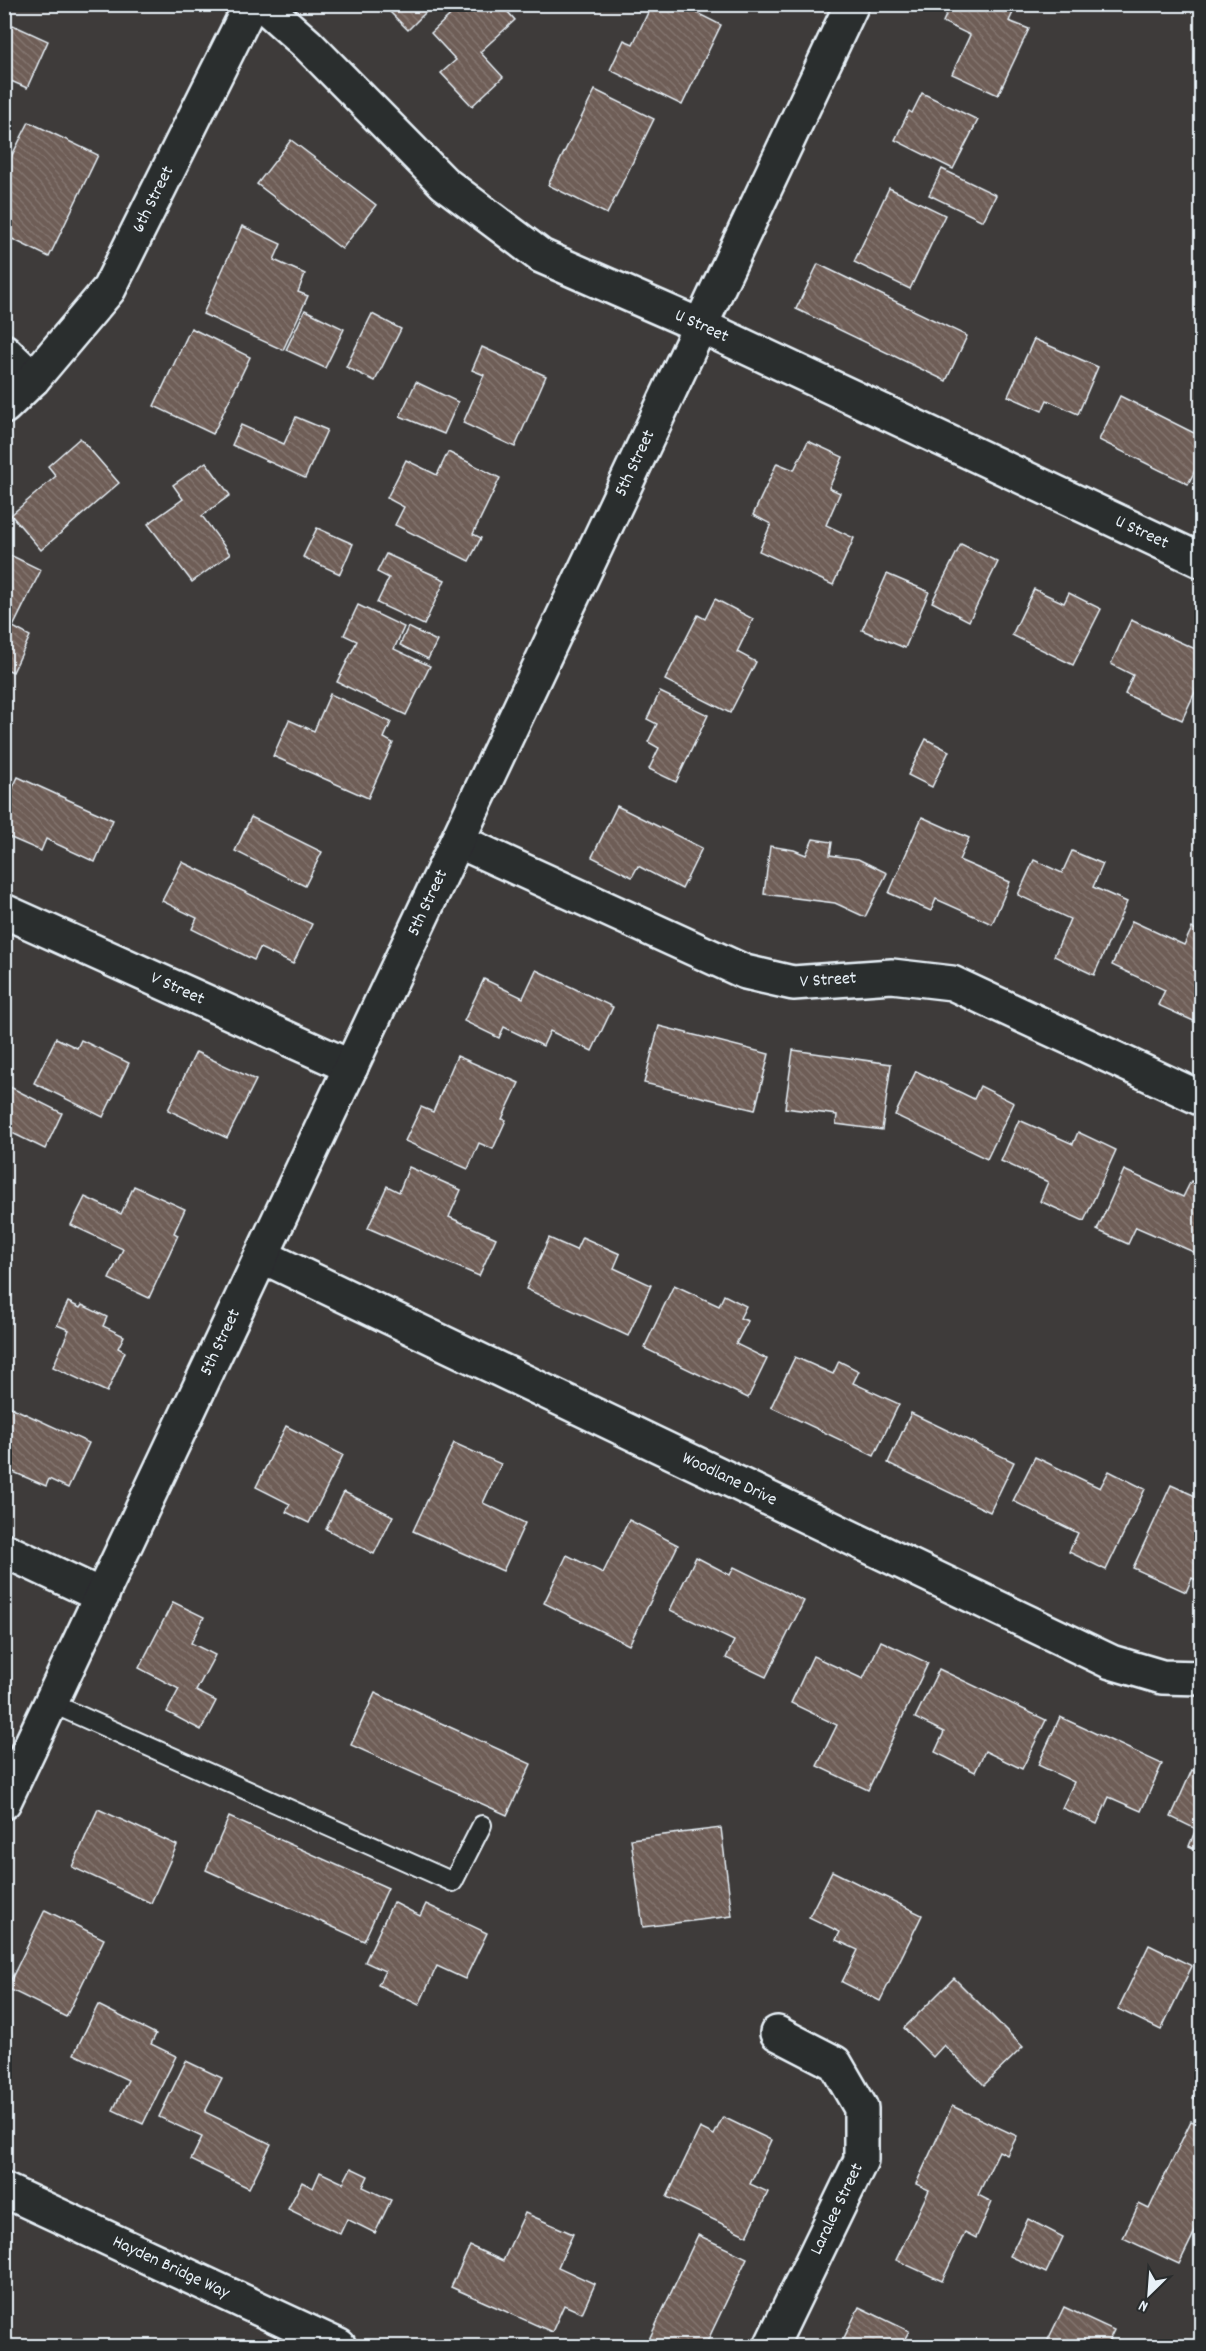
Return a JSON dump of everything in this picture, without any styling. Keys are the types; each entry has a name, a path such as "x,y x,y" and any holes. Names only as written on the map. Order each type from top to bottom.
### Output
{"street":[{"name":"6th Street","path":"4,407 33,379 109,289 251,4"},
{"name":"U Street","path":"262,4 308,45 444,183 541,256 700,326 1202,561"},
{"name":"5th Street","path":"4,1802 852,4"},
{"path":"4,351 33,379"},
{"name":"V Street","path":"458,841 745,972 793,983 892,976 952,983 1202,1099"},
{"name":"V Street","path":"4,911 351,1067"},
{"name":"Woodlane Drive","path":"262,1256 1111,1662 1162,1677 1202,1678"},
{"path":"4,1550 102,1596"},
{"name":"Laralee Street","path":"771,2346 861,2160 861,2108 835,2063 777,2033"},
{"name":"Hayden Bridge Way","path":"4,2190 339,2346"}],"lane":[{"path":"51,1703 453,1882 482,1825"}],"building":[{"path":"382,4 434,4 408,30"},
{"path":"462,4 501,4 515,20 480,52 503,77 472,106 441,73 456,60 431,33"},
{"path":"652,4 679,4 721,25 682,105 610,70 624,40 633,44"},
{"path":"951,4 1017,4 1009,21 1029,29 998,95 952,74 970,35 943,22"},
{"path":"4,21 48,41 27,88 4,78"},
{"path":"595,90 654,119 607,214 548,185"},
{"path":"922,93 978,120 953,169 895,140 909,111 912,113"},
{"path":"29,122 98,155 49,257 4,235 4,171"},
{"path":"291,140 376,205 342,249 257,184"},
{"path":"942,169 996,195 983,221 929,195"},
{"path":"889,188 945,215 910,289 854,262"},
{"path":"242,226 281,244 274,260 305,274 298,292 308,296 283,350 203,314"},
{"path":"818,264 967,336 946,381 796,309"},
{"path":"305,310 344,329 325,368 286,350"},
{"path":"372,314 401,329 375,381 346,367"},
{"path":"191,328 250,357 213,434 154,406"},
{"path":"1034,339 1098,367 1078,414 1047,400 1042,411 1008,396"},
{"path":"482,347 546,376 515,447 463,423 484,375 472,370"},
{"path":"416,382 458,402 444,434 400,416"},
{"path":"1120,396 1202,437 1202,457 1188,484 1099,440"},
{"path":"296,417 327,430 305,478 232,445 241,425 284,444"},
{"path":"80,438 119,483 41,550 11,515 56,476 48,466"},
{"path":"808,441 843,457 829,488 840,493 826,525 854,538 833,585 759,551 771,524 753,515 777,463 794,470"},
{"path":"448,452 500,478 473,534 481,538 469,561 395,525 404,507 387,498 406,460 437,475"},
{"path":"206,462 230,495 202,516 230,554 192,582 148,524 183,499 173,485"},
{"path":"317,528 353,544 340,574 303,557"},
{"path":"961,544 998,562 969,621 932,602"},
{"path":"4,552 41,570 13,627 30,636 13,672 4,668"},
{"path":"386,554 445,580 424,625 377,603 389,578 377,572"},
{"path":"887,574 929,592 905,648 862,630"},
{"path":"1034,589 1064,603 1069,593 1101,609 1073,665 1012,635"},
{"path":"715,599 753,619 737,652 756,662 730,713 665,680 698,615 705,619"},
{"path":"358,605 404,627 394,649 430,666 406,715 337,682 357,641 344,635"},
{"path":"1131,620 1202,652 1202,677 1182,720 1125,694 1133,675 1111,664"},
{"path":"408,627 437,641 428,659 400,645"},
{"path":"660,692 708,715 676,782 649,769 659,748 648,742 657,724 647,719"},
{"path":"330,694 391,722 384,738 393,743 368,798 273,756 289,720 314,731"},
{"path":"926,739 949,751 932,787 908,775"},
{"path":"18,777 113,820 95,862 46,839 41,851 4,835 4,806"},
{"path":"617,806 702,848 682,889 638,866 632,877 592,857"},
{"path":"251,817 322,852 305,886 235,851"},
{"path":"922,817 969,838 959,860 1010,882 992,924 936,899 931,911 889,893"},
{"path":"813,839 832,842 830,855 858,859 887,873 865,917 835,903 764,894 770,846 794,850 806,855"},
{"path":"1072,851 1103,864 1093,887 1127,902 1094,975 1054,956 1070,919 1018,895 1034,860 1062,873"},
{"path":"182,862 312,924 293,964 260,948 254,960 192,929 197,918 162,901"},
{"path":"1132,921 1184,945 1192,928 1202,933 1202,1015 1198,1023 1158,1005 1165,990 1112,965"},
{"path":"536,970 613,1007 592,1051 550,1031 543,1046 504,1027 499,1038 464,1021 484,979 523,998"},
{"path":"659,1026 769,1054 755,1110 644,1083"},
{"path":"56,1038 77,1048 81,1040 129,1063 103,1117 34,1083"},
{"path":"793,1050 891,1064 882,1130 836,1124 837,1115 785,1108"},
{"path":"196,1052 256,1080 227,1138 168,1110"},
{"path":"457,1056 519,1083 502,1119 506,1120 493,1149 479,1143 468,1169 405,1141 421,1107 433,1112"},
{"path":"916,1071 974,1099 980,1086 1014,1103 987,1159 895,1115"},
{"path":"4,1084 62,1113 45,1149 4,1129"},
{"path":"1019,1120 1073,1144 1078,1132 1116,1150 1084,1221 1040,1201 1048,1182 1001,1161"},
{"path":"409,1167 461,1190 449,1217 496,1238 479,1276 368,1228 387,1186 399,1192"},
{"path":"1124,1170 1183,1197 1191,1181 1202,1186 1202,1242 1196,1253 1136,1227 1128,1244 1097,1230"},
{"path":"134,1186 185,1209 174,1233 178,1235 149,1298 109,1279 123,1249 71,1225 85,1197 121,1214"},
{"path":"582,1237 620,1254 614,1268 651,1285 628,1336 526,1289 549,1238 576,1250"},
{"path":"674,1285 719,1306 724,1295 746,1306 740,1318 748,1321 736,1344 767,1359 748,1398 644,1348"},
{"path":"68,1302 80,1308 82,1305 107,1317 103,1326 124,1336 118,1348 125,1352 107,1392 53,1367 69,1330 57,1325"},
{"path":"795,1357 833,1374 839,1361 859,1371 853,1383 899,1404 874,1456 771,1407"},
{"path":"4,1404 89,1443 68,1488 49,1479 46,1486 4,1468"},
{"path":"911,1413 1014,1462 990,1512 888,1463"},
{"path":"286,1426 343,1455 309,1523 286,1512 290,1504 256,1487"},
{"path":"454,1443 501,1464 483,1503 525,1523 503,1571 413,1531"},
{"path":"1035,1457 1100,1488 1109,1471 1145,1489 1106,1570 1069,1552 1078,1533 1013,1501"},
{"path":"1171,1485 1202,1499 1202,1583 1192,1578 1186,1592 1133,1568"},
{"path":"344,1492 393,1516 374,1554 326,1529"},
{"path":"629,1520 678,1545 629,1645 544,1603 567,1555 603,1573"},
{"path":"696,1557 730,1575 734,1567 804,1601 766,1677 726,1658 734,1641 670,1610"},
{"path":"173,1602 204,1617 191,1643 215,1655 196,1691 216,1701 201,1730 167,1712 179,1689 139,1668"},
{"path":"881,1641 928,1663 868,1790 817,1766 837,1725 791,1703 813,1656 863,1679"},
{"path":"939,1669 1046,1720 1022,1769 985,1751 975,1772 935,1752 944,1732 915,1718"},
{"path":"375,1693 531,1764 507,1815 351,1745"},
{"path":"1060,1717 1162,1764 1141,1811 1109,1797 1097,1824 1062,1808 1074,1782 1038,1765"},
{"path":"1192,1770 1202,1774 1202,1852 1189,1846 1196,1829 1171,1817"},
{"path":"98,1809 177,1845 151,1903 72,1867"},
{"path":"229,1817 388,1888 364,1941 206,1870"},
{"path":"721,1828 732,1916 643,1927 631,1839"},
{"path":"832,1871 922,1915 880,2001 842,1982 858,1950 836,1940 840,1932 809,1917"},
{"path":"393,1902 420,1916 426,1904 487,1933 465,1979 437,1966 419,2005 378,1985 385,1971 365,1962"},
{"path":"45,1910 104,1939 66,2017 7,1988"},
{"path":"1149,1945 1192,1966 1161,2030 1118,2009"},
{"path":"954,1978 1023,2047 984,2085 944,2045 933,2057 904,2028"},
{"path":"98,2005 156,2034 151,2044 176,2056 143,2124 113,2110 128,2080 74,2054"},
{"path":"186,2061 222,2078 205,2112 271,2144 249,2188 191,2160 202,2137 159,2117"},
{"path":"1202,2079 1202,2102 1193,2098"},
{"path":"952,2106 1017,2136 1007,2155 999,2151 978,2195 992,2202 976,2238 965,2232 942,2281 896,2260 929,2190 916,2184"},
{"path":"723,2117 771,2140 750,2184 768,2192 747,2236 667,2197 700,2128 714,2135"},
{"path":"1191,2121 1202,2125 1202,2217 1179,2264 1123,2238 1139,2204 1149,2209"},
{"path":"351,2168 368,2176 363,2187 391,2200 375,2233 347,2219 340,2234 288,2209 302,2182 313,2188 320,2172 343,2183"},
{"path":"525,2213 573,2234 558,2267 595,2284 582,2313 564,2305 552,2332 451,2287 470,2246 503,2261"},
{"path":"1028,2219 1063,2237 1046,2273 1010,2256"},
{"path":"698,2235 747,2258 705,2346 646,2346"},
{"path":"859,2307 909,2331 901,2346 840,2346"},
{"path":"1064,2307 1114,2330 1106,2346 1045,2346"}]}
